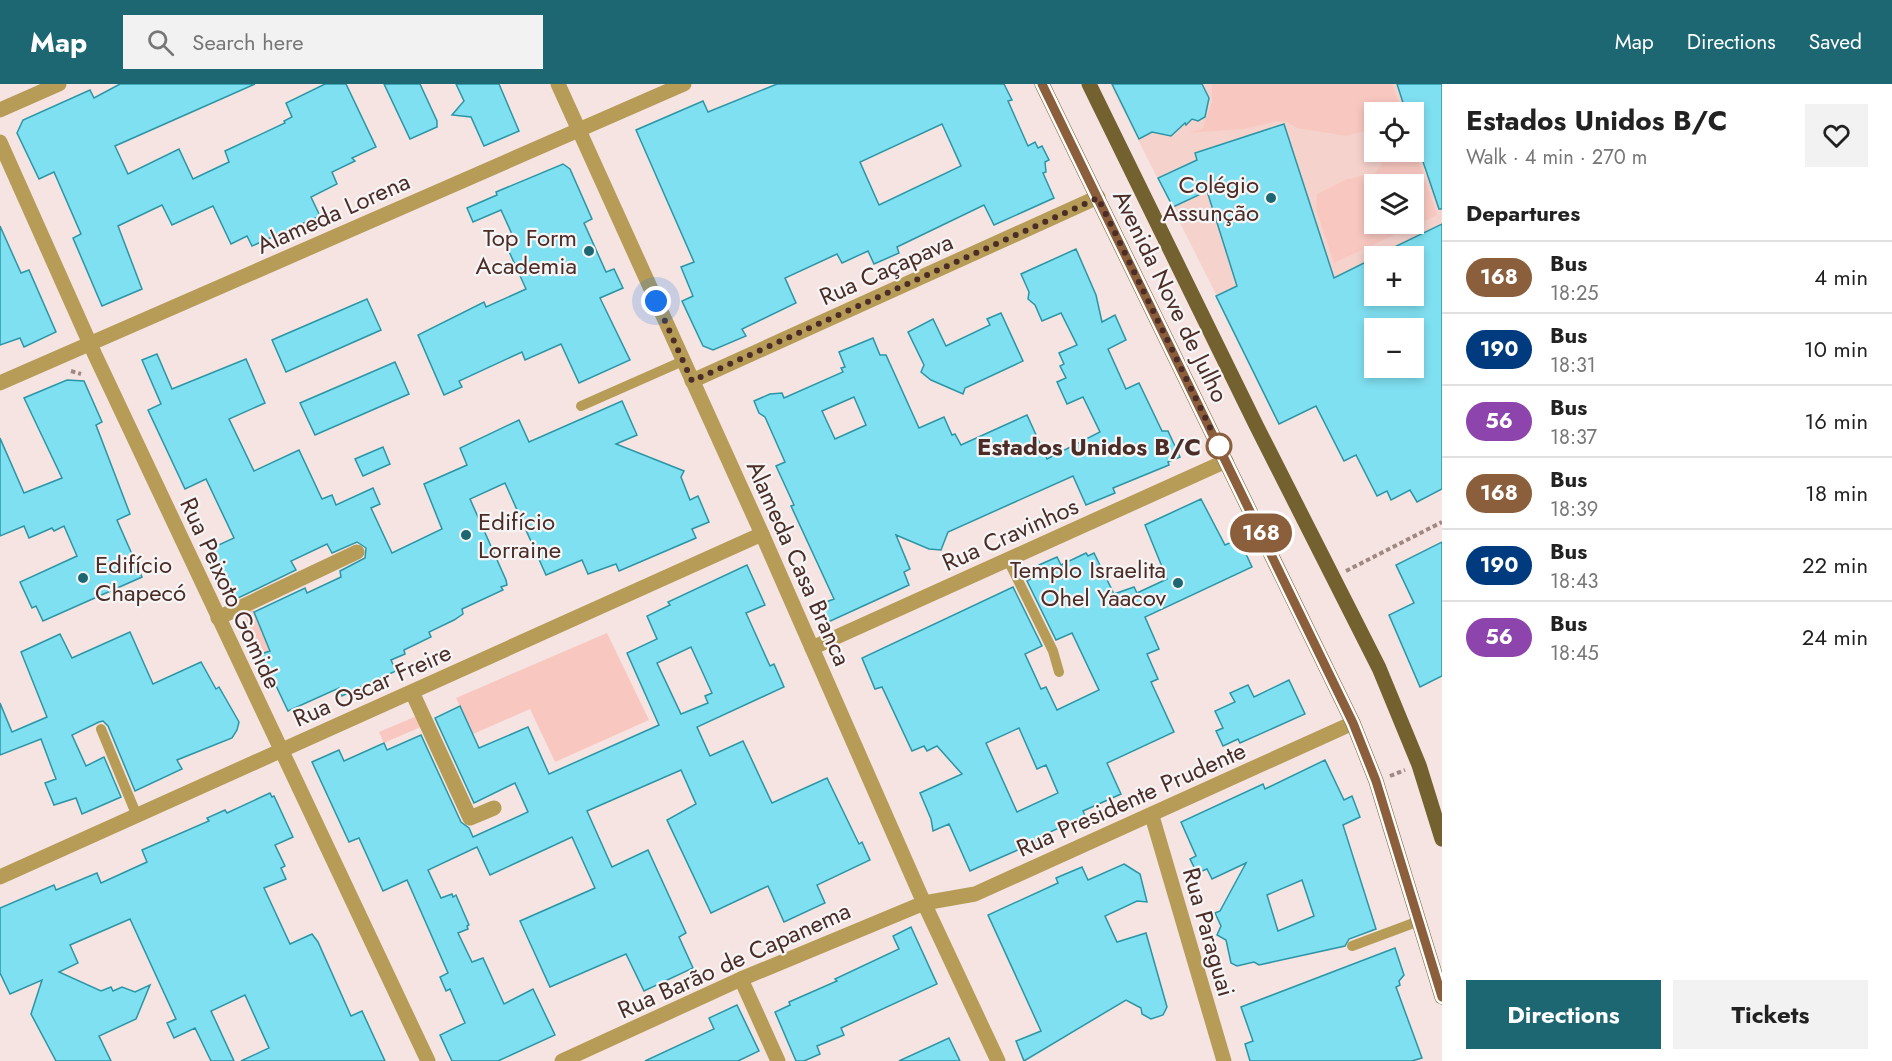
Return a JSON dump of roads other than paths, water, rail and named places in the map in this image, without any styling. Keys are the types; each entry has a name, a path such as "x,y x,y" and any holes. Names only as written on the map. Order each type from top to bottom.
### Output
{"main road":[{"name":"Avenida Nove de Julho","path":"1042,84 1353,723 1376,781 1442,997"},
{"name":"Avenida Nove de Julho","path":"1089,84 1257,427 1379,669 1419,765 1442,840"}],"street":[{"path":"0,110 59,84"},
{"name":"Alameda Casa Branca","path":"558,84 813,648 924,903 998,1061"},
{"name":"Alameda Lorena","path":"0,383 684,84"},
{"name":"Rua Peixoto Gomide","path":"0,141 90,344 428,1061"},
{"name":"Rua Caçapava","path":"692,381 1098,198"},
{"name":"Rua Cravinhos","path":"813,648 1226,461"},
{"name":"Rua Oscar Freire","path":"0,877 762,534"},
{"path":"218,618 357,552"},
{"path":"412,692 470,818 494,808"},
{"name":"Rua Presidente Prudente","path":"924,903 975,894 1152,816 1353,723"},
{"name":"Rua Paraguai","path":"1152,816 1224,1061"},
{"name":"Rua Barão de Capanema","path":"562,1061 741,979 924,903"},
{"path":"741,979 778,1061"}],"lane":[{"path":"581,406 683,361"},
{"path":"1008,560 1053,651 1059,672"},
{"path":"100,729 137,816"},
{"path":"1352,946 1419,921"}],"place":[{"name":"Colégio Assunção","path":"1271,198"},
{"name":"Top Form Academia","path":"589,251"},
{"name":"Estados Unidos B/C","path":"1219,446"},
{"name":"Edifício Lorraine","path":"466,535"},
{"name":"Edifício Chapecó","path":"83,578"},
{"name":"Templo Israelita Ohel Yaacov","path":"1178,583"}]}
